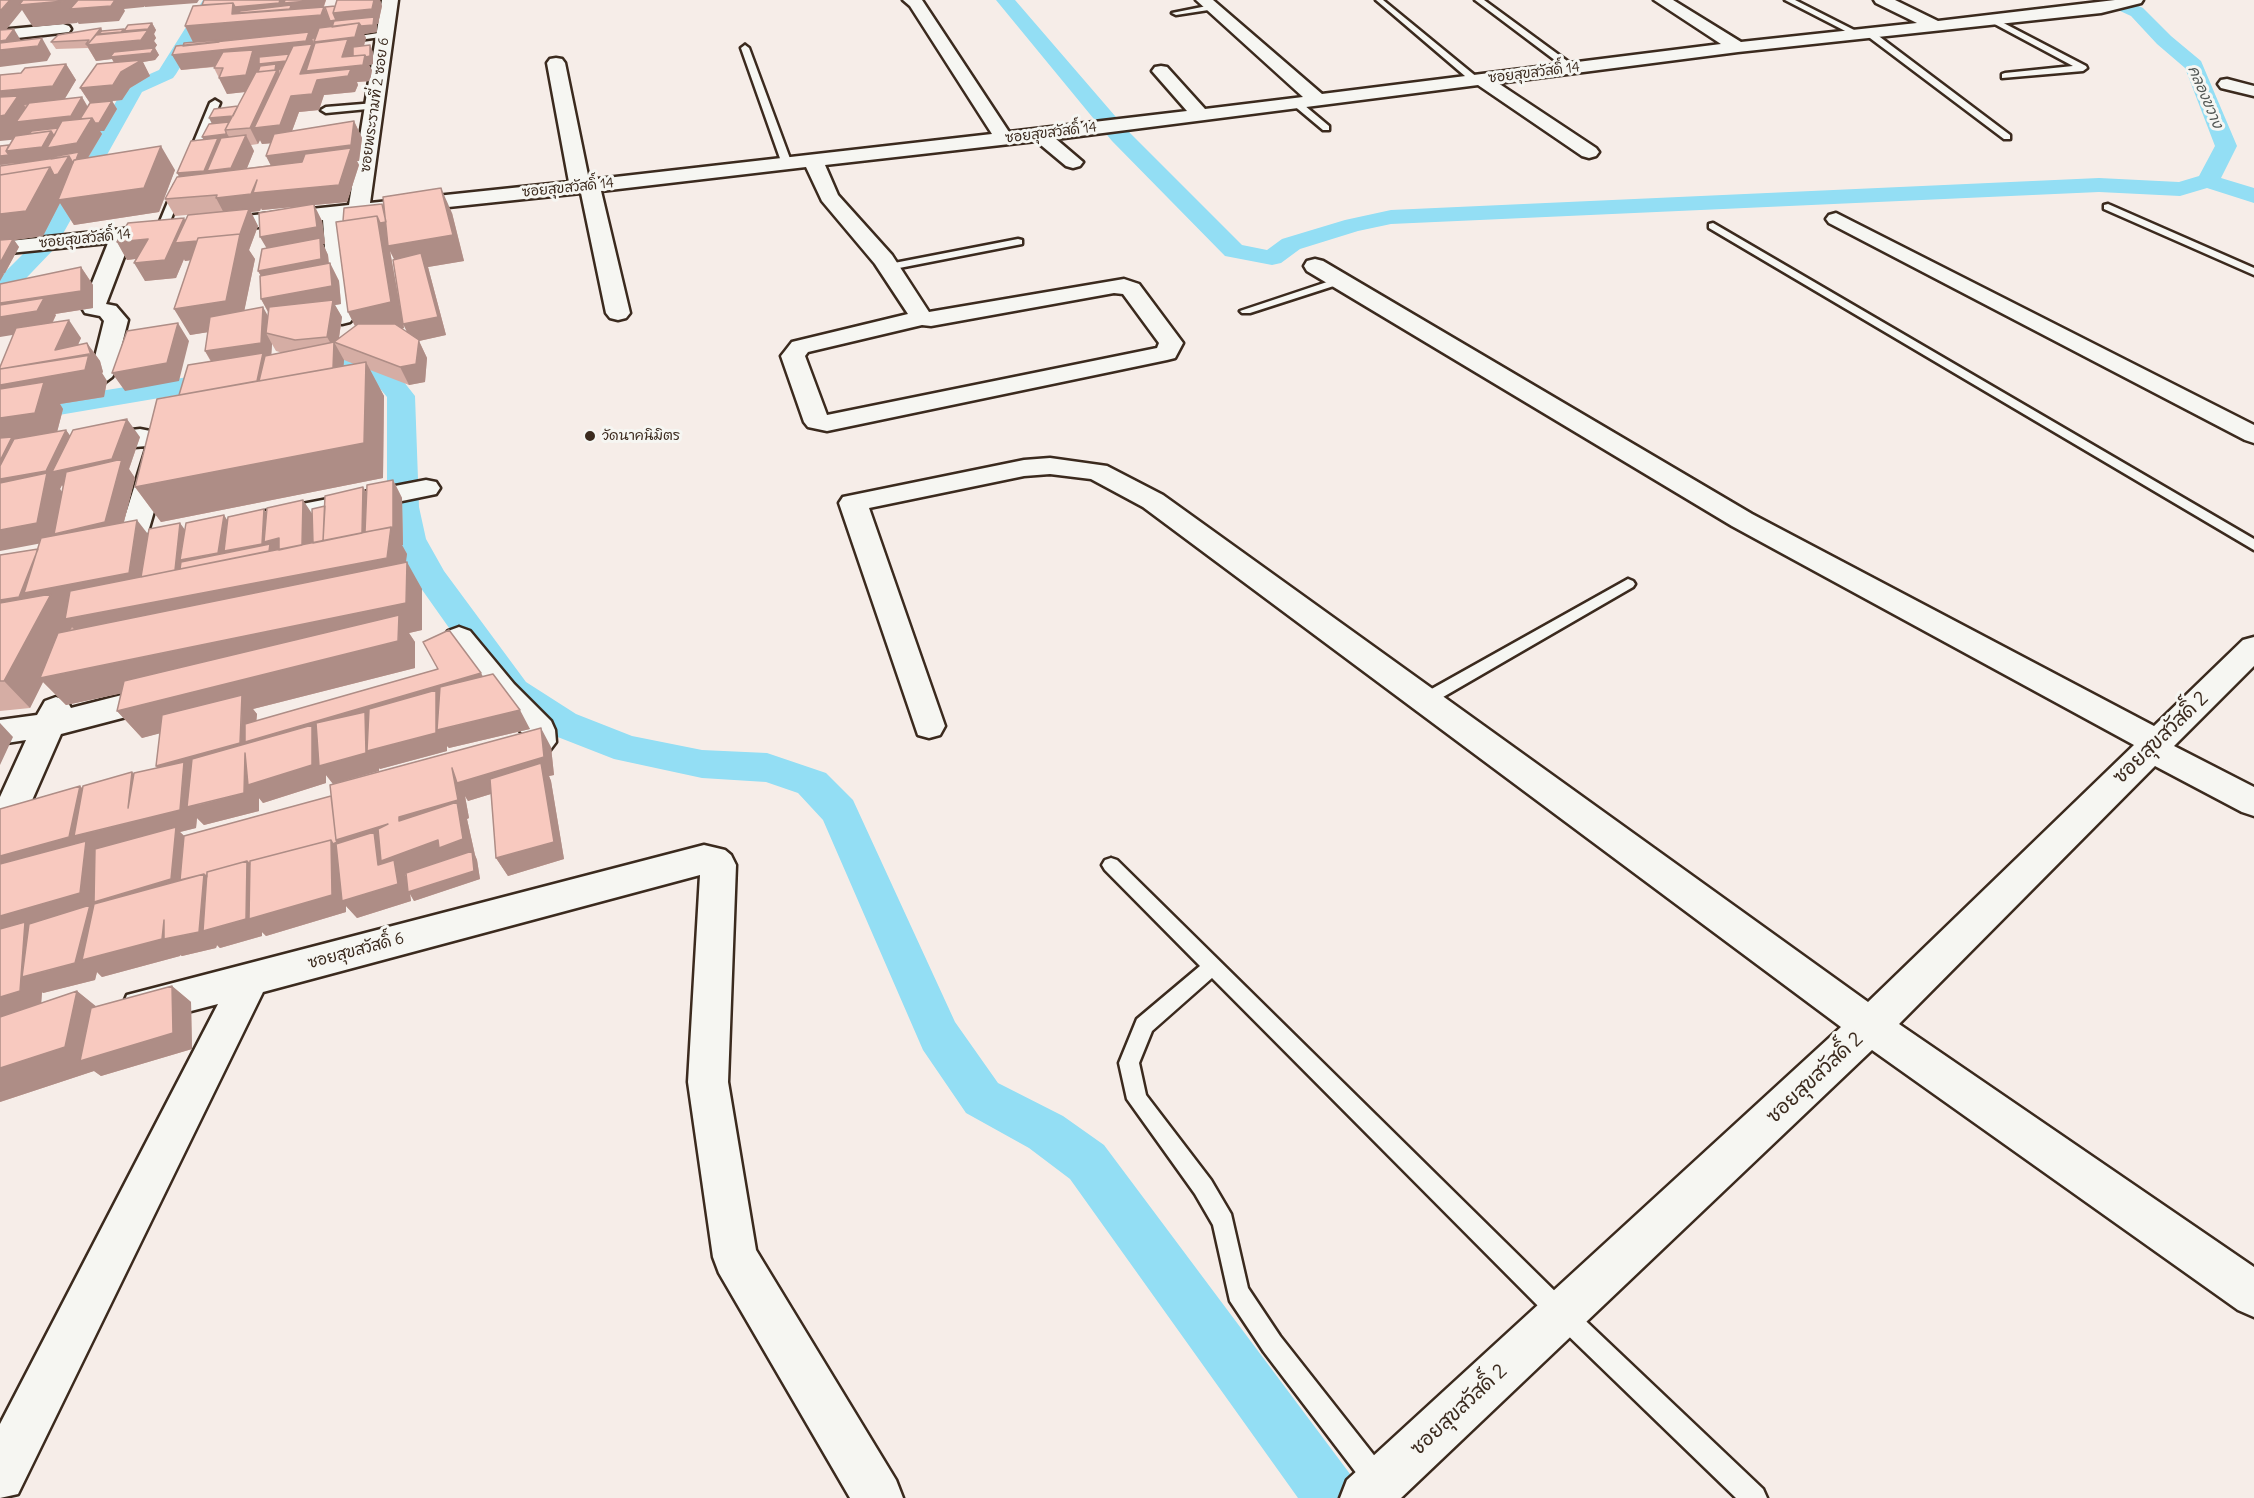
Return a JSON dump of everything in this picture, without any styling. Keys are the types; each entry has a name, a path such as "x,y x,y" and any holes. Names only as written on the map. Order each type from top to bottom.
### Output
{"street":[{"name":"ซอยพระรามที่ 2 ซอย 6","path":"359,210 390,0"},
{"path":"911,0 916,3 1004,139"},
{"path":"1662,0 1738,47"},
{"path":"1882,0 1936,26"},
{"name":"ซอยสุขสวัสดิ์ 14","path":"0,248 1040,135 1738,47 1936,26 1994,12 2015,16 2101,8 2134,0"},
{"path":"1208,4 1317,100"},
{"path":"12,27 63,29"},
{"path":"556,63 618,313"},
{"path":"1161,71 1200,114"},
{"path":"1478,80 1589,152"},
{"path":"2227,84 2254,91"},
{"path":"1040,135 1073,162"},
{"path":"813,160 829,197 889,267 922,318"},
{"path":"333,213 342,317"},
{"path":"1836,219 2254,435"},
{"path":"0,396 91,381 103,372 114,349 116,320 108,311 93,308 122,236"},
{"path":"1314,266 1742,520 2154,745 2254,803"},
{"path":"1124,286 1131,289 1171,343 1167,353 826,423 817,422 793,356 800,347 922,318 931,319 1124,286"},
{"path":"68,446 125,438 157,439 160,446 117,551 163,542"},
{"path":"929,726 854,503 1024,468 1050,466 1098,472 1153,501 1870,1026 2254,1294"},
{"path":"243,525 412,491"},
{"path":"459,638 503,692 539,730 540,742 532,749 488,764"},
{"name":"ซอยสุขสวัสดิ์ 2","path":"1374,1489 1870,1026 2254,648"},
{"path":"0,837 67,682"},
{"path":"0,732 49,725 188,690"},
{"name":"ซอยสุขสวัสดิ์ 6","path":"107,1016 704,859 712,860 718,865 708,1082 735,1257 878,1498"},
{"path":"0,1476 250,979"}],"lane":[{"path":"1479,0 1571,68"},
{"path":"1789,0 1864,34 2007,137"},
{"path":"1379,2 1478,80"},
{"path":"1176,13 1208,4"},
{"path":"1994,12 2083,68 2005,76"},
{"path":"339,39 385,34"},
{"path":"745,48 787,164"},
{"path":"1295,102 1326,128"},
{"path":"188,167 215,103"},
{"path":"326,110 375,106"},
{"path":"161,231 183,178"},
{"path":"2108,207 2254,272"},
{"path":"1713,226 2254,545"},
{"path":"889,267 1018,242"},
{"path":"1246,311 1339,280"},
{"path":"1425,700 1628,584"},
{"path":"1111,865 1562,1314 1754,1498"},
{"path":"1212,966 1144,1025 1129,1063 1137,1099 1203,1188 1223,1222 1238,1293 1374,1489"}],"building":[{"path":"0,0 10,0 0,11"},
{"path":"23,0 65,0 19,5"},
{"path":"78,0 115,0 111,6 70,9"},
{"path":"204,0 280,0 279,3 235,7 233,3 202,5"},
{"path":"285,0 309,0 309,1 284,3"},
{"path":"337,0 374,0 372,9 333,13"},
{"path":"233,3 232,14 324,7 321,15 185,26 193,6"},
{"path":"291,5 290,9 239,13 240,11"},
{"path":"335,6 333,13 336,20 330,21 325,7"},
{"path":"374,17 373,25 361,26 359,23 332,27 334,21"},
{"path":"152,23 148,29 124,31 128,25"},
{"path":"359,23 355,37 314,42 319,28"},
{"path":"101,28 86,44 89,40 51,42 58,35"},
{"path":"14,29 6,40 0,41 0,30"},
{"path":"124,29 121,32 98,34 102,31"},
{"path":"148,30 141,40 87,45 96,35"},
{"path":"309,32 306,41 172,55 176,46"},
{"path":"42,38 38,46 0,50 0,43"},
{"path":"348,39 342,57 365,55 363,65 306,71 315,43"},
{"path":"219,40 219,42 183,46 184,43"},
{"path":"312,44 300,74 351,69 348,76 317,80 312,94 291,96 280,125 254,128 293,46"},
{"path":"370,45 370,56 353,56 353,47"},
{"path":"154,48 151,53 110,57 114,52"},
{"path":"253,50 246,75 219,78 223,68 214,68 223,52"},
{"path":"289,54 286,61 259,64 259,57"},
{"path":"142,60 121,72 113,85 80,88 97,64"},
{"path":"66,64 53,86 0,91 0,75 21,73 25,68"},
{"path":"276,64 275,70 258,72 260,66"},
{"path":"277,70 250,128 225,130 256,72"},
{"path":"18,96 5,115 0,116 0,97"},
{"path":"82,97 71,116 16,122 29,103"},
{"path":"112,101 99,123 95,123 92,118 80,119 90,103"},
{"path":"238,106 233,116 209,118 214,109"},
{"path":"92,118 77,143 47,148 62,121"},
{"path":"354,121 351,145 266,156 274,134"},
{"path":"229,122 225,130 226,134 202,137 209,124"},
{"path":"58,128 54,136 51,131 28,134 32,131"},
{"path":"51,131 42,147 6,151 15,136"},
{"path":"246,135 231,168 207,171 221,138"},
{"path":"218,138 204,171 177,173 191,141"},
{"path":"9,145 6,151 9,155 0,156 0,146"},
{"path":"161,146 144,188 58,200 74,160"},
{"path":"351,148 339,185 253,193 257,180 251,194 216,198 217,195 165,199 177,177 302,162 305,154"},
{"path":"79,152 73,163 69,156 51,159 52,157"},
{"path":"69,156 58,174 54,175 50,167 0,175 0,166"},
{"path":"50,167 26,211 0,214 0,175"},
{"path":"441,188 453,235 388,246 383,197"},
{"path":"314,204 317,227 260,237 259,213"},
{"path":"382,204 386,222 380,223 377,216 343,221 344,208"},
{"path":"249,209 240,234 175,243 188,215"},
{"path":"377,216 391,302 348,312 336,222"},
{"path":"184,218 165,260 134,263 148,239 117,242 128,223"},
{"path":"240,234 226,301 174,309 198,238"},
{"path":"320,238 321,259 258,271 262,249"},
{"path":"13,239 0,263 0,240"},
{"path":"421,253 438,317 403,324 393,260"},
{"path":"330,263 332,286 261,299 260,276"},
{"path":"81,267 81,291 0,303 0,284"},
{"path":"44,298 37,311 0,317 0,305"},
{"path":"333,300 327,337 295,340 266,333 269,307"},
{"path":"263,307 261,343 205,351 210,317"},
{"path":"69,320 55,350 87,343 91,355 0,369 16,328"},
{"path":"178,323 167,363 112,373 127,331"},
{"path":"358,324 395,324 419,340 416,364 400,367 334,342"},
{"path":"334,342 333,368 259,381 265,356"},
{"path":"263,353 257,381 179,395 188,365"},
{"path":"89,354 85,370 0,385 0,369"},
{"path":"366,362 364,443 135,487 157,399"},
{"path":"44,382 35,413 0,418 0,389"},
{"path":"127,419 112,459 52,472 73,430"},
{"path":"66,430 46,471 0,479 0,466 14,439"},
{"path":"12,437 0,461 0,438"},
{"path":"122,459 105,522 54,534 66,472"},
{"path":"47,473 37,523 0,530 0,483"},
{"path":"393,480 393,527 365,532 367,485"},
{"path":"363,487 362,533 323,541 325,496"},
{"path":"303,500 302,545 279,550 279,538 264,542 267,508"},
{"path":"325,506 323,541 313,543 312,509"},
{"path":"264,509 262,544 224,551 228,517"},
{"path":"224,515 218,553 180,560 186,523"},
{"path":"137,520 129,573 24,593 41,538"},
{"path":"180,523 175,570 141,577 149,529"},
{"path":"391,527 387,558 65,619 70,591"},
{"path":"270,544 269,551 180,569 181,562"},
{"path":"38,549 19,597 0,600 0,555"},
{"path":"407,562 406,603 40,678 58,633"},
{"path":"51,594 4,681 0,681 0,603"},
{"path":"399,615 398,641 117,711 124,681"},
{"path":"449,630 481,673 245,742 245,724 438,669 423,642"},
{"path":"493,674 520,710 437,730 440,687"},
{"path":"436,690 436,733 367,751 369,709"},
{"path":"242,695 240,743 156,766 162,715"},
{"path":"365,712 366,753 319,766 316,723"},
{"path":"312,725 312,765 248,785 245,753 244,793 187,807 192,759"},
{"path":"541,728 544,757 457,783 452,768 458,800 399,817 399,821 457,802 463,839 439,848 438,840 381,861 378,829 388,824 336,840 330,785"},
{"path":"184,762 180,810 74,836 83,786 132,772 128,808 134,773"},
{"path":"541,763 554,842 496,858 490,779"},
{"path":"80,786 69,837 0,856 0,809"},
{"path":"331,796 337,842 333,844 331,840 250,861 250,865 247,861 207,872 207,877 204,874 180,880 184,836"},
{"path":"176,827 171,879 94,902 95,849"},
{"path":"374,832 378,865 394,860 398,884 342,901 336,844"},
{"path":"331,840 332,895 249,919 250,861"},
{"path":"86,841 80,893 0,916 0,864"},
{"path":"472,851 474,871 408,892 406,873"},
{"path":"247,861 246,919 203,931 207,872"},
{"path":"204,874 199,932 164,939 164,920 162,939 82,960 94,904"},
{"path":"90,905 75,963 22,977 29,924"},
{"path":"25,922 20,991 0,997 0,929"},
{"path":"172,986 173,1033 80,1061 91,1008"},
{"path":"77,991 65,1047 0,1068 0,1017"}],"waterway":[{"path":"0,291 43,248 134,88 166,74 212,0"},
{"path":"1005,0 1120,136 1234,251 1272,258 1291,244 1353,225 1391,217 2099,185 2180,189 2208,181"},
{"name":"คลองขวาง","path":"2111,0 2137,12 2164,40 2194,65 2226,146 2208,181"},
{"name":"คลองขวาง","path":"2208,181 2254,196"},
{"path":"292,368 312,365 352,365 383,374 401,396 403,507 410,539 430,576 513,691 563,724 627,749 702,764 767,768 812,783 839,811 939,1036 982,1098 1046,1132 1087,1162 1333,1498"},
{"path":"0,416 232,378"}],"place":[{"name":"วัดนาคนิมิตร","path":"590,436"}]}
